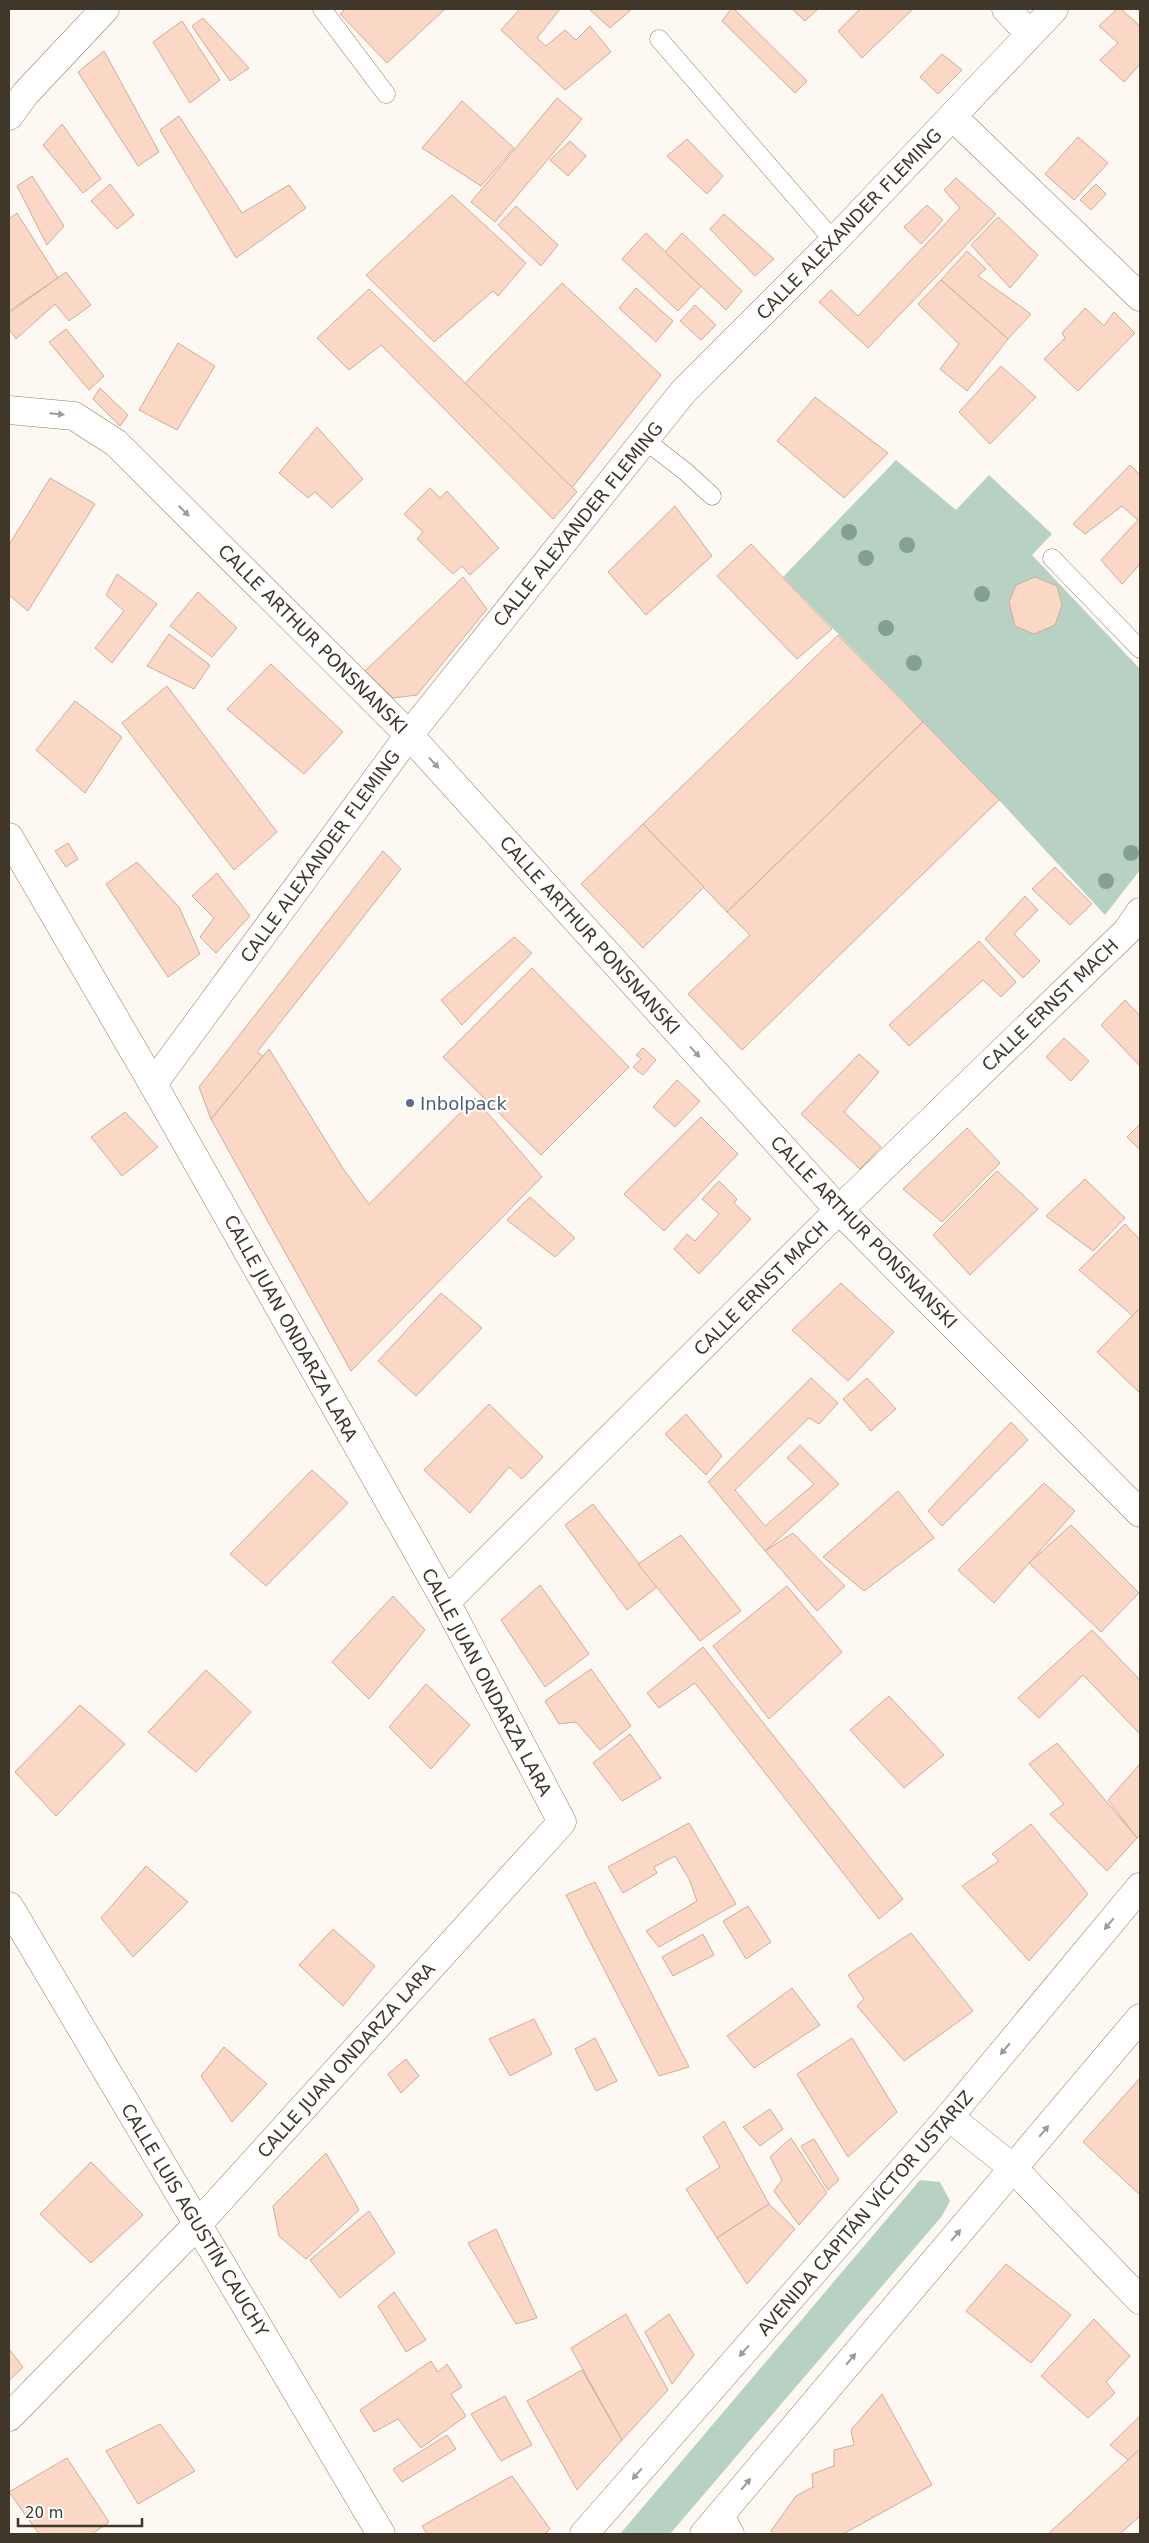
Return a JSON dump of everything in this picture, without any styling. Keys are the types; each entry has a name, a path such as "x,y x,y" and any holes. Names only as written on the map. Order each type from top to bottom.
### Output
{"street":[{"path":"9,116 26,93 105,9"},
{"path":"1006,9 1029,33"},
{"name":"CALLE ALEXANDER FLEMING","path":"153,1084 409,735 646,441 683,392 834,241 954,117 1029,33 1054,9"},
{"path":"954,117 1140,297"},
{"name":"CALLE ARTHUR PONSNANSKI","path":"9,410 74,416 116,443 409,735 839,1210 1140,1513"},
{"name":"CALLE JUAN ONDARZA LARA","path":"9,837 153,1084 446,1602 562,1822 197,2225 9,2417"},
{"name":"CALLE ERNST MACH","path":"446,1602 839,1210 1127,931 1140,912"},
{"name":"AVENIDA CAPITÁN VÍCTOR USTARIZ","path":"584,2534 949,2117 1140,1887"},
{"name":"CALLE LUIS AGUSTÍN CAUCHY","path":"9,1906 381,2534"},
{"path":"718,2528 1013,2168 1140,2018"},
{"path":"949,2117 1013,2168 1140,2300"}],"lane":[{"path":"322,9 386,94"},
{"path":"659,40 834,241"},
{"path":"646,441 686,472 712,496"},
{"path":"1052,558 1140,649"}],"green space":[{"path":"896,460 956,510 989,475 1052,534 1032,555 1140,669 1140,870 1105,915 999,800 783,577"},
{"path":"920,2180 940,2182 950,2201 942,2216 670,2534 620,2534"}],"building":[{"path":"345,9 445,9 387,63 340,14"},
{"path":"520,9 560,9 537,38 546,46 565,30 576,40 590,26 611,52 565,90 501,30"},
{"path":"589,9 632,9 610,28"},
{"path":"731,9 734,9 807,81 795,93 722,21"},
{"path":"792,9 818,9 805,21"},
{"path":"860,9 913,9 862,58 838,31"},
{"path":"1117,9 1121,9 1140,26 1140,64 1124,82 1100,60 1118,43 1099,26"},
{"path":"203,18 249,68 230,81 192,26"},
{"path":"182,21 220,80 190,103 153,42"},
{"path":"104,51 159,152 138,166 78,72"},
{"path":"942,54 962,70 938,94 920,77"},
{"path":"557,98 582,119 495,222 471,202"},
{"path":"462,101 514,148 481,186 422,148"},
{"path":"179,116 242,213 289,185 306,208 236,258 160,130"},
{"path":"62,124 101,179 83,193 43,145"},
{"path":"1078,137 1108,163 1074,200 1045,174"},
{"path":"687,139 723,176 707,194 667,156"},
{"path":"570,141 586,156 568,176 550,160"},
{"path":"32,176 64,226 47,245 17,186"},
{"path":"956,178 996,214 868,348 819,302 831,290 858,316 960,208 944,190"},
{"path":"110,184 134,215 117,229 91,201"},
{"path":"1096,184 1106,194 1091,210 1080,200"},
{"path":"452,195 526,263 498,296 493,291 434,342 366,275"},
{"path":"927,205 943,220 921,244 904,227"},
{"path":"516,206 558,245 541,266 498,225"},
{"path":"17,213 58,278 9,311 9,219"},
{"path":"724,214 774,259 755,276 710,229"},
{"path":"998,217 1038,255 1010,288 971,245"},
{"path":"646,233 701,286 678,311 622,259"},
{"path":"682,233 742,291 726,310 665,252"},
{"path":"967,251 986,269 978,276 1031,314 1008,339 941,280"},
{"path":"66,272 91,305 69,321 55,304 16,339 9,329 9,313"},
{"path":"941,280 1008,339 967,391 940,369 959,344 918,304"},
{"path":"562,283 661,375 571,489 465,383"},
{"path":"636,288 673,321 656,342 619,308"},
{"path":"369,289 577,492 553,519 381,345 349,370 317,338"},
{"path":"695,305 716,325 701,340 680,321"},
{"path":"1085,308 1104,326 1114,312 1135,333 1078,391 1044,359 1065,338 1062,333"},
{"path":"66,329 104,376 89,390 49,342"},
{"path":"178,343 215,366 177,430 139,410"},
{"path":"1001,366 1036,397 990,444 959,412"},
{"path":"100,388 128,415 120,426 93,399"},
{"path":"815,397 888,453 844,498 777,441"},
{"path":"317,427 363,479 332,508 315,492 308,498 279,473"},
{"path":"1130,465 1140,475 1140,564 1122,584 1101,560 1138,520 1122,506 1085,534 1073,524"},
{"path":"50,478 95,504 28,611 9,595 9,545"},
{"path":"430,488 440,498 447,491 499,548 470,575 462,566 453,574 417,539 423,532 404,514"},
{"path":"675,506 712,556 646,615 608,572"},
{"path":"751,544 832,629 797,659 717,576"},
{"path":"117,574 157,604 112,663 95,648 124,611 106,595"},
{"path":"463,577 487,609 417,695 393,698 365,671"},
{"path":"1035,577 1057,586 1062,605 1055,625 1034,634 1015,626 1009,602 1016,585"},
{"path":"198,592 237,628 212,657 170,626"},
{"path":"169,634 210,665 194,689 147,666"},
{"path":"838,635 923,722 727,912 643,824"},
{"path":"271,664 343,732 304,774 227,709"},
{"path":"167,686 277,832 234,870 122,723"},
{"path":"75,701 122,737 85,793 36,750"},
{"path":"923,722 999,800 742,1050 688,994 750,935 727,912"},
{"path":"643,824 704,887 643,948 581,884"},
{"path":"68,843 78,859 66,867 55,851"},
{"path":"383,851 401,869 257,1052 263,1056 211,1119 199,1087"},
{"path":"137,862 179,907 200,954 168,977 106,884"},
{"path":"1055,867 1092,904 1070,925 1032,889"},
{"path":"217,873 250,916 216,953 200,937 214,918 192,896"},
{"path":"1025,896 1038,910 1014,934 1040,961 1023,978 985,939"},
{"path":"514,937 532,953 462,1025 441,1000"},
{"path":"979,941 1016,982 1001,997 983,980 909,1046 889,1025"},
{"path":"532,968 629,1067 541,1155 443,1057"},
{"path":"1125,1000 1140,1016 1140,1066 1101,1025"},
{"path":"1064,1038 1089,1061 1071,1081 1046,1057"},
{"path":"643,1048 656,1060 643,1075 633,1067 641,1059 636,1055"},
{"path":"269,1049 344,1170 369,1204 475,1098 542,1177 351,1371 211,1119"},
{"path":"859,1054 879,1072 844,1112 881,1147 860,1169 801,1114"},
{"path":"677,1080 700,1101 675,1127 653,1107"},
{"path":"125,1112 158,1147 122,1176 91,1137"},
{"path":"701,1117 738,1154 664,1231 624,1194"},
{"path":"1140,1124 1140,1150 1127,1137"},
{"path":"967,1128 1000,1163 942,1222 903,1189"},
{"path":"997,1171 1038,1209 970,1275 933,1235"},
{"path":"1085,1179 1125,1218 1093,1251 1046,1216"},
{"path":"719,1181 737,1199 734,1203 751,1219 699,1274 674,1249 687,1234 695,1241 719,1214 702,1199"},
{"path":"530,1197 575,1238 555,1257 507,1220"},
{"path":"1125,1224 1140,1240 1140,1308 1133,1316 1079,1270"},
{"path":"841,1283 894,1332 848,1381 792,1330"},
{"path":"441,1293 482,1328 416,1396 378,1361"},
{"path":"1140,1308 1140,1393 1097,1352"},
{"path":"811,1378 838,1403 819,1424 809,1418 735,1490 765,1526 814,1484 787,1458 800,1445 839,1484 765,1551 708,1482"},
{"path":"867,1378 896,1409 871,1431 843,1399"},
{"path":"489,1404 543,1457 522,1479 509,1467 470,1513 424,1470"},
{"path":"686,1414 722,1456 706,1475 665,1434"},
{"path":"1011,1422 1028,1440 942,1526 928,1511"},
{"path":"312,1470 348,1503 266,1586 230,1554"},
{"path":"1044,1483 1075,1511 994,1603 958,1570"},
{"path":"898,1491 934,1538 864,1591 823,1557"},
{"path":"593,1504 657,1587 627,1610 565,1525"},
{"path":"1071,1525 1139,1593 1101,1632 1029,1563"},
{"path":"793,1533 845,1586 817,1611 765,1551"},
{"path":"681,1535 741,1611 700,1641 638,1564"},
{"path":"540,1585 589,1654 545,1687 501,1620"},
{"path":"787,1586 842,1652 769,1719 713,1646"},
{"path":"393,1596 425,1630 369,1699 332,1662"},
{"path":"1092,1630 1140,1680 1140,1734 1083,1675 1039,1718 1018,1698"},
{"path":"703,1647 903,1899 879,1919 695,1683 659,1708 647,1693"},
{"path":"591,1669 631,1726 600,1750 576,1722 559,1724 545,1701"},
{"path":"206,1670 251,1712 196,1772 148,1732"},
{"path":"426,1684 470,1725 431,1769 389,1727"},
{"path":"889,1696 944,1755 904,1788 850,1730"},
{"path":"80,1705 125,1744 56,1816 15,1772"},
{"path":"630,1734 661,1778 622,1801 593,1763"},
{"path":"1057,1743 1137,1838 1107,1871 1050,1814 1064,1804 1029,1764"},
{"path":"1140,1764 1140,1835 1137,1838 1108,1800"},
{"path":"689,1823 736,1904 659,1947 646,1931 697,1901 689,1879 675,1856 654,1867 657,1873 623,1893 608,1867"},
{"path":"1031,1824 1088,1894 1029,1961 962,1886 999,1861 992,1854"},
{"path":"146,1866 188,1902 133,1957 101,1918"},
{"path":"595,1882 689,2067 659,2076 566,1895"},
{"path":"748,1906 771,1942 746,1959 723,1921"},
{"path":"333,1929 375,1966 343,2006 299,1965"},
{"path":"911,1933 973,2011 904,2061 857,2006 864,1999 848,1975"},
{"path":"703,1934 714,1955 673,1976 662,1957"},
{"path":"792,1988 820,2025 754,2068 727,2036"},
{"path":"534,2019 552,2054 510,2076 489,2039"},
{"path":"595,2038 617,2081 596,2091 575,2049"},
{"path":"852,2038 897,2112 848,2157 797,2074"},
{"path":"224,2047 267,2084 232,2122 201,2076"},
{"path":"406,2059 419,2076 401,2093 388,2074"},
{"path":"1140,2078 1140,2195 1083,2142"},
{"path":"770,2109 783,2129 760,2146 743,2127"},
{"path":"724,2121 769,2204 717,2238 686,2189 720,2167 703,2137"},
{"path":"791,2138 827,2193 799,2225 774,2191 782,2180 770,2157"},
{"path":"814,2139 839,2180 828,2190 801,2146"},
{"path":"326,2153 359,2210 306,2259 279,2236 273,2206"},
{"path":"91,2162 143,2215 91,2263 40,2214"},
{"path":"769,2204 795,2229 747,2284 717,2238"},
{"path":"369,2211 395,2253 340,2298 310,2260"},
{"path":"496,2229 537,2318 516,2324 468,2243"},
{"path":"1006,2264 1071,2315 1031,2363 966,2311"},
{"path":"394,2292 426,2340 406,2352 378,2306"},
{"path":"626,2314 668,2390 622,2440 571,2348"},
{"path":"669,2314 694,2355 672,2384 645,2332"},
{"path":"1094,2319 1130,2356 1106,2382 1115,2393 1088,2418 1041,2376"},
{"path":"9,2349 23,2367 9,2381"},
{"path":"431,2361 438,2372 447,2364 462,2387 451,2394 466,2416 421,2448 398,2419 374,2432 360,2410"},
{"path":"582,2370 622,2440 577,2490 527,2401"},
{"path":"882,2394 932,2485 843,2534 773,2534 771,2531 796,2496 813,2487 812,2474 834,2466 834,2450 854,2445 851,2430"},
{"path":"505,2396 532,2445 501,2461 471,2414"},
{"path":"1140,2416 1140,2454 1132,2463 1110,2445"},
{"path":"160,2424 195,2471 138,2504 106,2451"},
{"path":"447,2435 456,2449 402,2482 393,2469"},
{"path":"1140,2449 1140,2516 1120,2534 1048,2534"},
{"path":"67,2458 109,2522 92,2534 39,2534 9,2492"},
{"path":"512,2476 550,2529 545,2534 427,2534 422,2526"}],"place":[{"name":"Inbolpack","path":"410,1103"}]}
